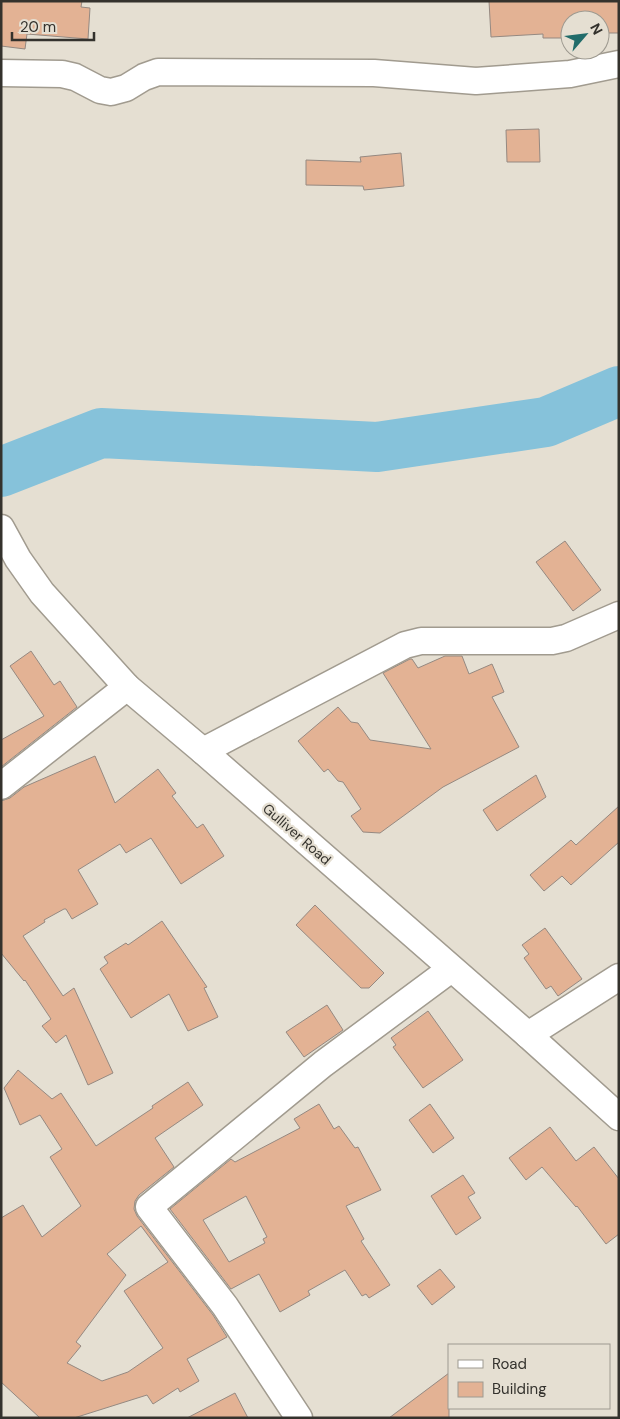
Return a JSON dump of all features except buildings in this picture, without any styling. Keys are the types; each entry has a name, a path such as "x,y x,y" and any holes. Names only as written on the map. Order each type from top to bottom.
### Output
{"street":[{"path":"1,73 62,74 75,77 100,90 111,92 126,88 144,77 158,72 374,73 476,81 570,74 619,64"},
{"name":"Gulliver Road","path":"1,528 18,559 42,593 127,687 528,1035 619,1118"},
{"path":"204,752 405,645 421,641 552,641 566,638 619,615"},
{"path":"1,786 127,687"},
{"path":"299,1418 225,1306 149,1207 323,1064 451,969"},
{"path":"528,1035 619,977"}],"waterway":[{"path":"1,472 101,433 377,447 546,422 619,391"}]}
